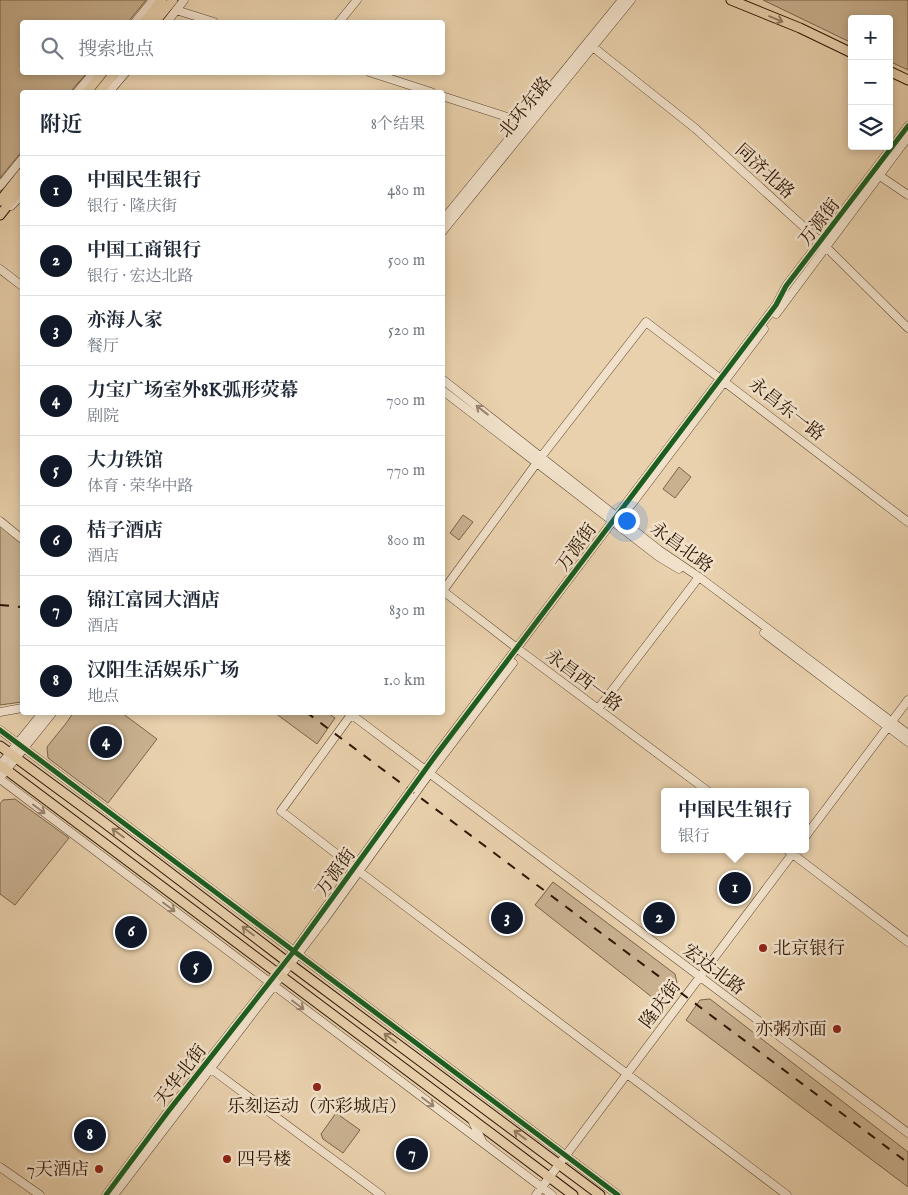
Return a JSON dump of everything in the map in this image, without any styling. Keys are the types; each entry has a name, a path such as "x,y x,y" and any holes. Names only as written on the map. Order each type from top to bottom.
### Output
{"main road":[{"path":"146,20 162,0"},
{"path":"157,20 173,0"},
{"path":"731,0 800,28 848,51"},
{"path":"893,74 908,80"},
{"path":"89,90 101,75"},
{"path":"101,90 113,75"},
{"path":"0,201 20,176"},
{"path":"0,216 20,190"},
{"path":"0,746 102,820 600,1195"},
{"path":"2,767 573,1195"}],"street":[{"path":"137,20 153,0"},
{"path":"168,20 184,0"},
{"path":"341,20 357,0"},
{"name":"北环东路","path":"445,228 622,0"},
{"name":"北环东路","path":"445,218 593,47 631,0"},
{"path":"176,10 208,20"},
{"name":"同济北路","path":"593,47 696,128 824,244 908,328"},
{"path":"79,90 91,75"},
{"path":"111,90 123,75"},
{"path":"378,75 425,90"},
{"path":"445,97 527,123"},
{"name":"万源街","path":"877,174 908,126"},
{"name":"万源街","path":"279,974 427,773 723,379 776,305 786,286 824,244 877,174 908,138"},
{"path":"0,186 20,161"},
{"path":"877,174 908,195"},
{"path":"0,216 20,197"},
{"path":"0,269 20,284"},
{"name":"永昌东一路","path":"539,460 646,322 908,522"},
{"name":"永昌北路","path":"445,382 539,460"},
{"name":"永昌北路","path":"445,392 617,519 659,557 698,579 890,724 908,742"},
{"path":"445,588 539,460"},
{"path":"0,521 20,537"},
{"path":"598,709 698,579"},
{"name":"永昌西一路","path":"445,593 704,788"},
{"path":"809,832 908,700"},
{"path":"0,712 20,708"},
{"path":"21,746 41,715"},
{"path":"50,715 2,767 0,779 552,1195"},
{"path":"350,715 281,811 787,1195"},
{"name":"宏达北路","path":"354,715 427,773 908,1133"},
{"name":"永昌北路","path":"890,724 908,734"},
{"path":"0,730 618,1195"},
{"path":"91,799 102,820"},
{"name":"隆庆街","path":"536,1195 700,977 790,853"},
{"path":"794,853 908,942"},
{"path":"200,915 214,941"},
{"name":"天华北街","path":"106,1195 279,974"},
{"name":"天华北街","path":"114,1195 271,984"},
{"path":"360,1001 369,1022"},
{"path":"210,1068 381,1195"},
{"path":"471,1118 483,1143"},
{"path":"0,1167 40,1195"},
{"path":"29,1188 35,1195"}],"shaded area":[{"path":"0,0 146,0 130,20 20,20 20,75 85,75 72,90 20,90 20,153 0,178"},
{"path":"763,0 908,0 908,70 893,63 893,15 848,15 848,41"},
{"path":"679,467 691,477 675,498 663,489"},
{"path":"463,515 473,522 459,540 450,533"},
{"path":"0,525 20,540 20,702 0,705"},
{"path":"72,715 125,715 157,739 108,803 48,758 47,747"},
{"path":"278,715 331,715 335,718 317,744"},
{"path":"15,799 69,838 15,905 0,894 0,804 3,800"},
{"path":"553,882 675,974 677,983 662,1005 535,905"},
{"path":"710,999 908,1152 908,1187 686,1020 700,1000"},
{"path":"336,1113 360,1130 343,1153 323,1139 321,1134"}],"railway":[{"path":"0,605 20,607"},
{"path":"310,715 908,1163"}],"cycle path":[{"path":"106,1195 167,1113 294,951 436,755 776,305 786,286 908,126"},
{"path":"0,730 618,1195"}],"place":[{"name":"力宝广场室外8K弧形荧幕","path":"106,742"},
{"name":"中国民生银行","path":"735,888"},
{"name":"亦海人家","path":"507,918"},
{"name":"中国工商银行","path":"659,918"},
{"name":"桔子酒店","path":"131,932"},
{"name":"北京银行","path":"763,948"},
{"name":"大力铁馆","path":"196,967"},
{"name":"亦粥亦面","path":"837,1029"},
{"name":"乐刻运动（亦彩城店）","path":"317,1087"},
{"name":"汉阳生活娱乐广场","path":"90,1135"},
{"name":"锦江富园大酒店","path":"412,1154"},
{"name":"四号楼","path":"227,1159"},
{"name":"7天酒店","path":"99,1169"}]}
